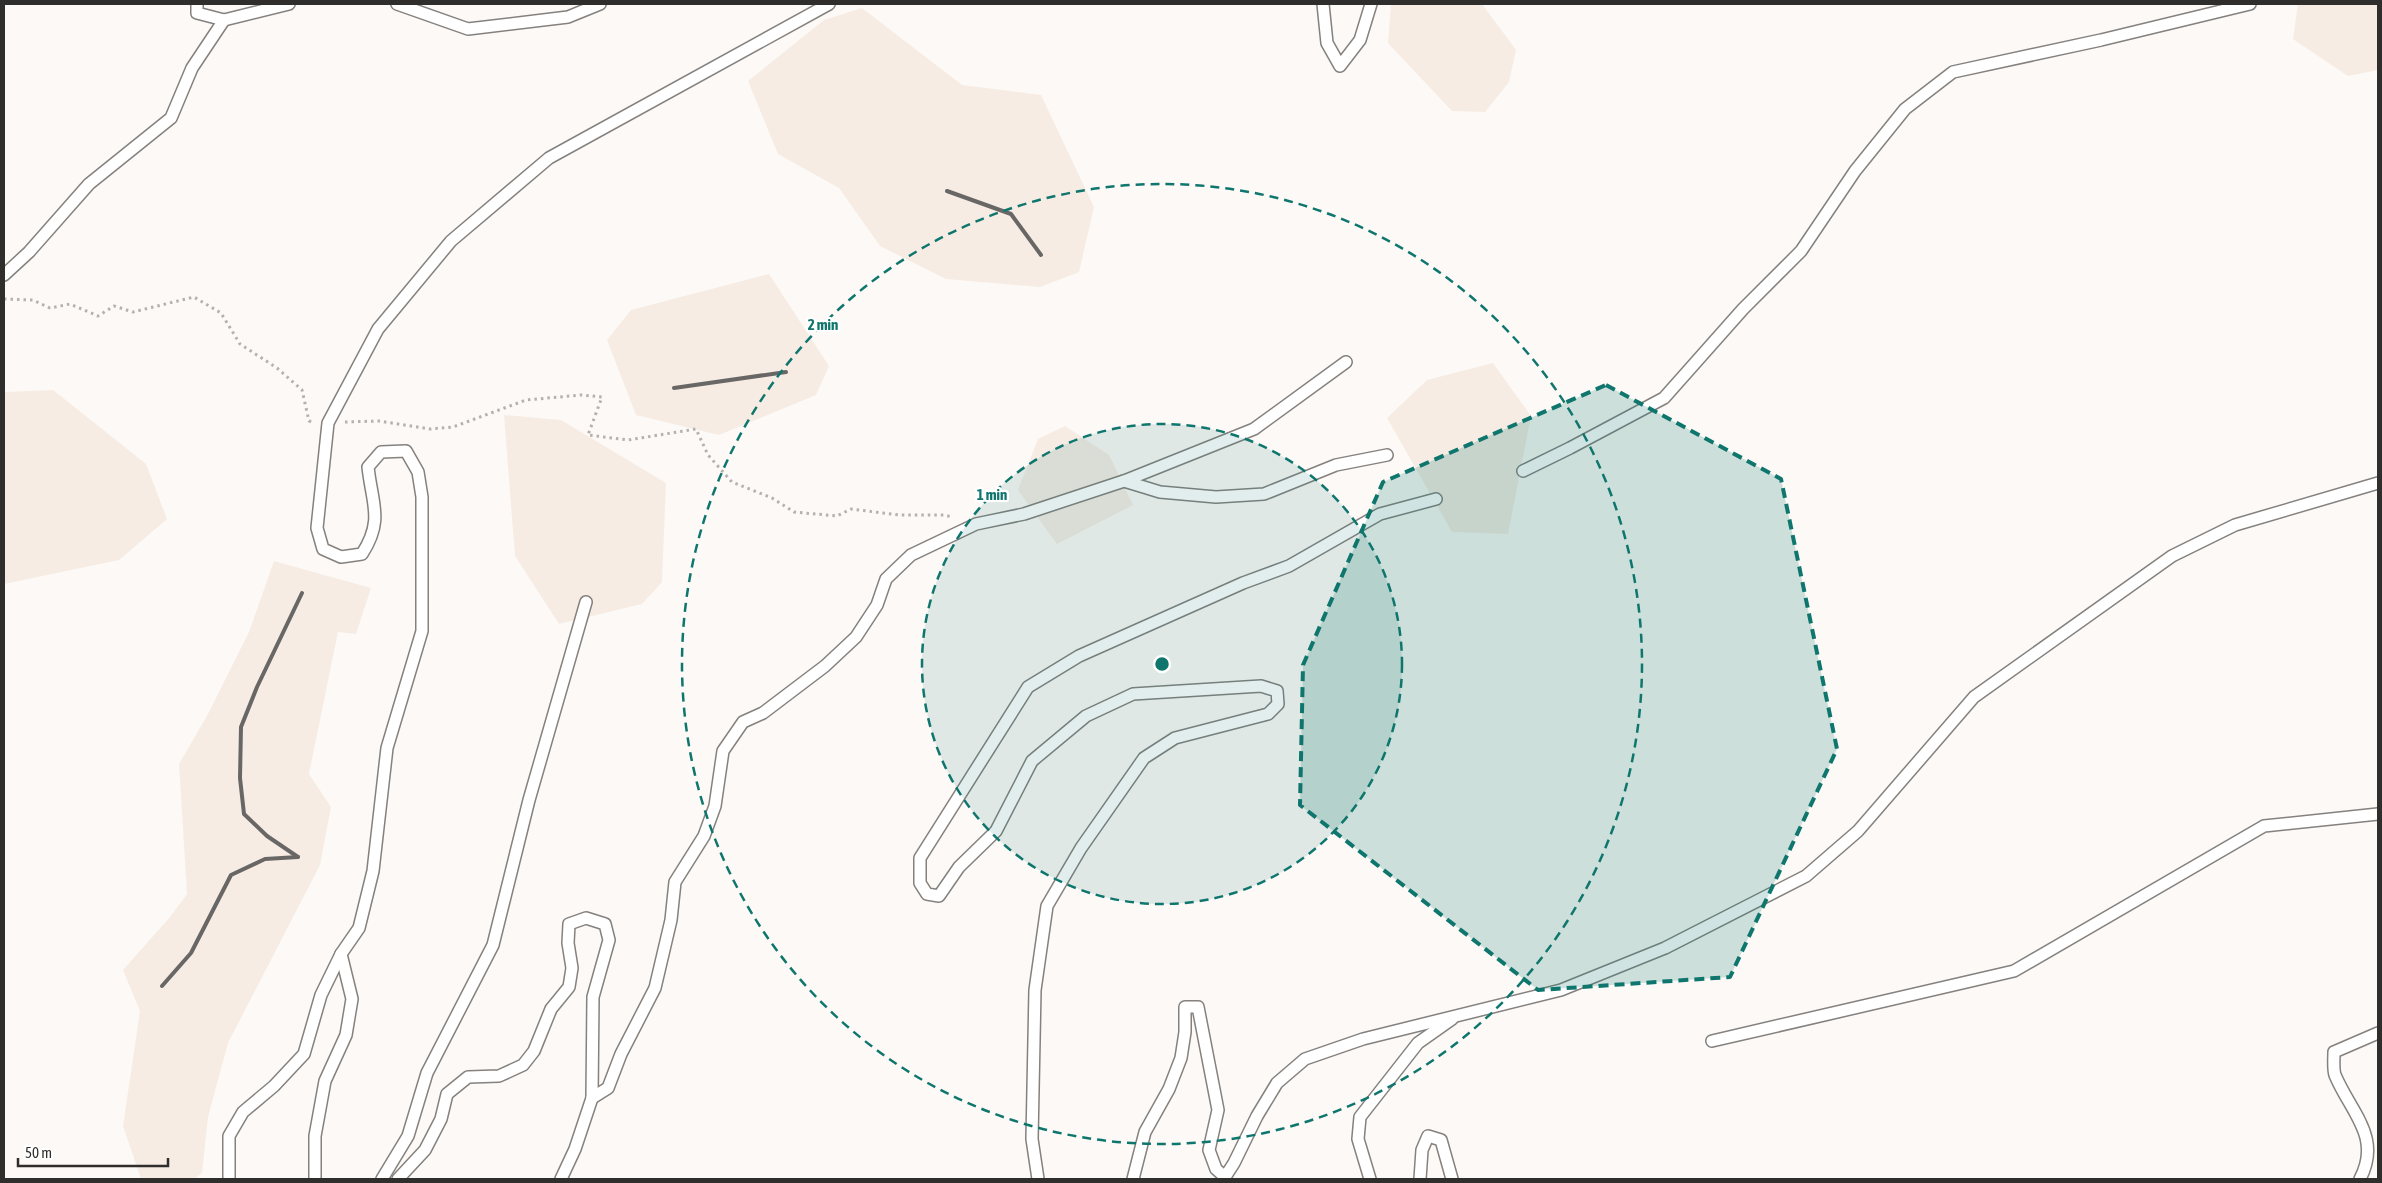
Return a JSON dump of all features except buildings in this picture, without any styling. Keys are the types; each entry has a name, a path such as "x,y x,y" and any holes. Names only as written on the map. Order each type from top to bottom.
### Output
{"lane":[{"path":"198,4 197,13 224,20 289,4"},
{"path":"397,4 468,29 568,17 600,4"},
{"path":"229,1179 229,1136 243,1112 274,1086 304,1054 321,995 341,954 358,928 373,870 387,748 422,631 422,497 418,472 406,451 381,452 368,467 376,523 371,539 362,554 341,557 323,549 317,528 328,423 378,329 451,241 549,158 829,4"},
{"path":"1323,4 1327,43 1340,66 1360,40 1371,4"},
{"path":"1523,471 1664,398 1744,308 1801,250 1855,171 1905,109 1953,72 2101,40 2250,4"},
{"path":"4,275 29,252 89,184 171,118 192,68 224,20"},
{"path":"592,1098 608,1088 622,1054 655,988 671,920 675,882 704,836 715,806 723,751 743,722 763,713 825,666 856,637 877,605 886,579 911,555 976,524 1024,514 1124,481 1254,428 1346,362"},
{"path":"1124,481 1160,492 1216,497 1264,494 1336,465 1387,455"},
{"path":"1133,1179 1145,1132 1169,1089 1181,1058 1185,1032 1185,1007 1198,1007 1218,1110 1209,1150 1216,1168 1224,1177 1234,1163 1257,1116 1277,1083 1305,1059 1363,1039 1561,990 1665,948 1806,876 1858,830 1974,697 2172,556 2236,525 2378,483"},
{"path":"1038,1179 1032,1139 1035,990 1047,906 1081,848 1144,758 1175,738 1268,714 1278,704 1277,691 1261,686 1133,694 1086,716 1032,761 996,830 959,867 939,896 927,894 920,883 920,858 1028,687 1079,656 1243,583 1289,566 1380,514 1436,499"},
{"path":"382,1179 408,1136 427,1073 493,944 529,800 586,602"},
{"path":"1712,1041 2014,971 2264,826 2378,814"},
{"path":"398,1179 425,1150 441,1119 447,1094 468,1078 499,1076 523,1065 534,1051 551,1010 569,987 572,968 568,943 569,924 586,918 604,924 609,940 593,996 592,1098 575,1149 561,1179"},
{"path":"315,1179 315,1136 325,1081 346,1035 352,999 341,954"},
{"path":"1370,1179 1358,1139 1360,1118 1418,1044 1458,1015"},
{"path":"2360,1179 2369,1167 2371,1134 2334,1073 2334,1052 2378,1033"},
{"path":"1420,1179 1422,1150 1428,1136 1441,1140 1452,1179"}],"path":[{"path":"4,300 33,300 50,308 70,304 98,316 114,306 134,312 194,298 221,313 240,344 277,368 302,390 309,421 328,423 379,421 430,430 453,427 526,400 581,396 602,397 588,435 628,440 696,430 708,455 732,482 772,498 794,512 837,516 851,509 899,515 944,515 976,524"}],"highlighted area":[{"path":"1606,385 1781,479 1837,749 1730,977 1538,990 1300,805 1303,665 1383,482"}],"shaded area":[{"path":"1391,4 1482,4 1516,50 1509,82 1485,112 1452,111 1388,43"},
{"path":"2298,4 2378,4 2378,70 2348,76 2293,39"},
{"path":"862,8 962,85 1041,95 1094,207 1079,272 1040,287 946,279 880,246 839,188 778,154 748,81 824,20"},
{"path":"769,274 829,366 816,395 719,435 636,415 607,340 631,310"},
{"path":"1493,363 1531,416 1508,534 1452,532 1387,418 1427,380"},
{"path":"53,390 146,464 167,519 119,560 4,584 4,392"},
{"path":"504,415 561,420 666,483 662,582 642,604 559,624 515,556"},
{"path":"1065,426 1109,455 1133,505 1057,544 1018,490 1038,439"},
{"path":"274,561 371,588 356,634 338,632 309,774 331,807 320,865 228,1043 208,1117 202,1173 194,1179 141,1179 123,1126 140,1011 123,970 170,917 187,894 179,764 208,714 249,632"}],"railway":[{"path":"947,191 1011,214 1041,255"},
{"path":"674,388 786,372"},
{"path":"298,857 267,836 244,814 240,778 241,727 257,687 302,593"},
{"path":"162,986 191,953 231,875 265,859 298,857"}]}
